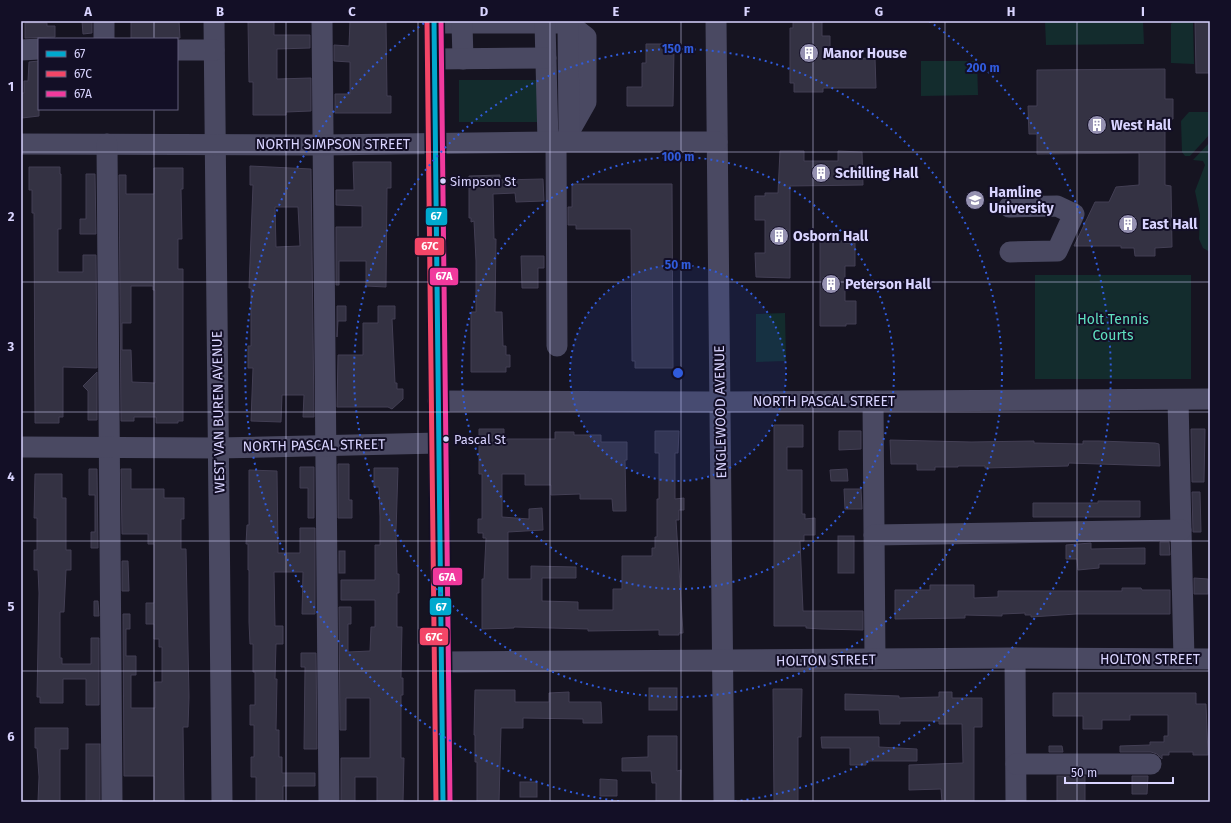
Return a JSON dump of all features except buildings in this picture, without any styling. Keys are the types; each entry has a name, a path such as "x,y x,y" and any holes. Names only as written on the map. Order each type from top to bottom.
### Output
{"street":[{"path":"104,21 104,38"},
{"name":"WEST VAN BUREN AVENUE","path":"214,21 214,144 222,802"},
{"path":"322,21 322,145 327,446 330,802"},
{"name":"ENGLEWOOD AVENUE","path":"716,21 724,802"},
{"path":"443,802 434,22 462,24 573,24 586,38 586,102 560,139"},
{"path":"545,23 546,58 560,139 557,346"},
{"path":"462,24 463,59"},
{"path":"21,50 38,49"},
{"path":"178,50 214,50"},
{"path":"435,59 546,58"},
{"name":"NORTH SIMPSON STREET","path":"21,144 322,145 560,139 717,142"},
{"path":"107,144 112,802"},
{"path":"1009,207 1057,206 1074,214 1057,251 1010,252"},
{"name":"NORTH PASCAL STREET","path":"438,401 720,402 1210,399"},
{"path":"1178,400 1184,659"},
{"path":"872,401 875,659"},
{"name":"NORTH PASCAL STREET","path":"21,447 110,446 218,448 438,443"},
{"path":"874,535 1181,530"},
{"path":"1015,658 1016,802"},
{"name":"HOLTON STREET","path":"442,662 1015,658 1210,659"},
{"path":"1016,764 1151,764"}],"green space":[{"path":"1045,21 1143,21 1144,44 1046,45"},
{"path":"1174,21 1193,21 1194,64 1171,63 1171,24"},
{"path":"921,61 977,61 978,95 921,96"},
{"path":"459,80 537,80 537,122 459,122"},
{"path":"1189,112 1210,112 1210,134 1190,156 1185,156 1182,152 1181,121"},
{"path":"1210,142 1210,252 1203,248 1199,239 1200,215 1195,191 1205,165 1203,161 1193,160"},
{"name":"Holt Tennis Courts","path":"1035,275 1191,275 1191,379 1035,379"},
{"path":"785,313 786,361 756,362 756,314"}],"transit line":[{"name":"67C","path":"427,21 436,802"},
{"name":"67","path":"434,21 443,802"},
{"name":"67A","path":"441,21 450,802"}],"place":[{"name":"Manor House","path":"809,53"},
{"name":"West Hall","path":"1097,125"},
{"name":"Schilling Hall","path":"821,173"},
{"name":"Simpson St","path":"443,181"},
{"name":"Hamline University","path":"975,200"},
{"name":"East Hall","path":"1128,224"},
{"name":"Osborn Hall","path":"779,236"},
{"name":"Peterson Hall","path":"831,284"},
{"name":"Pascal St","path":"446,439"}]}
